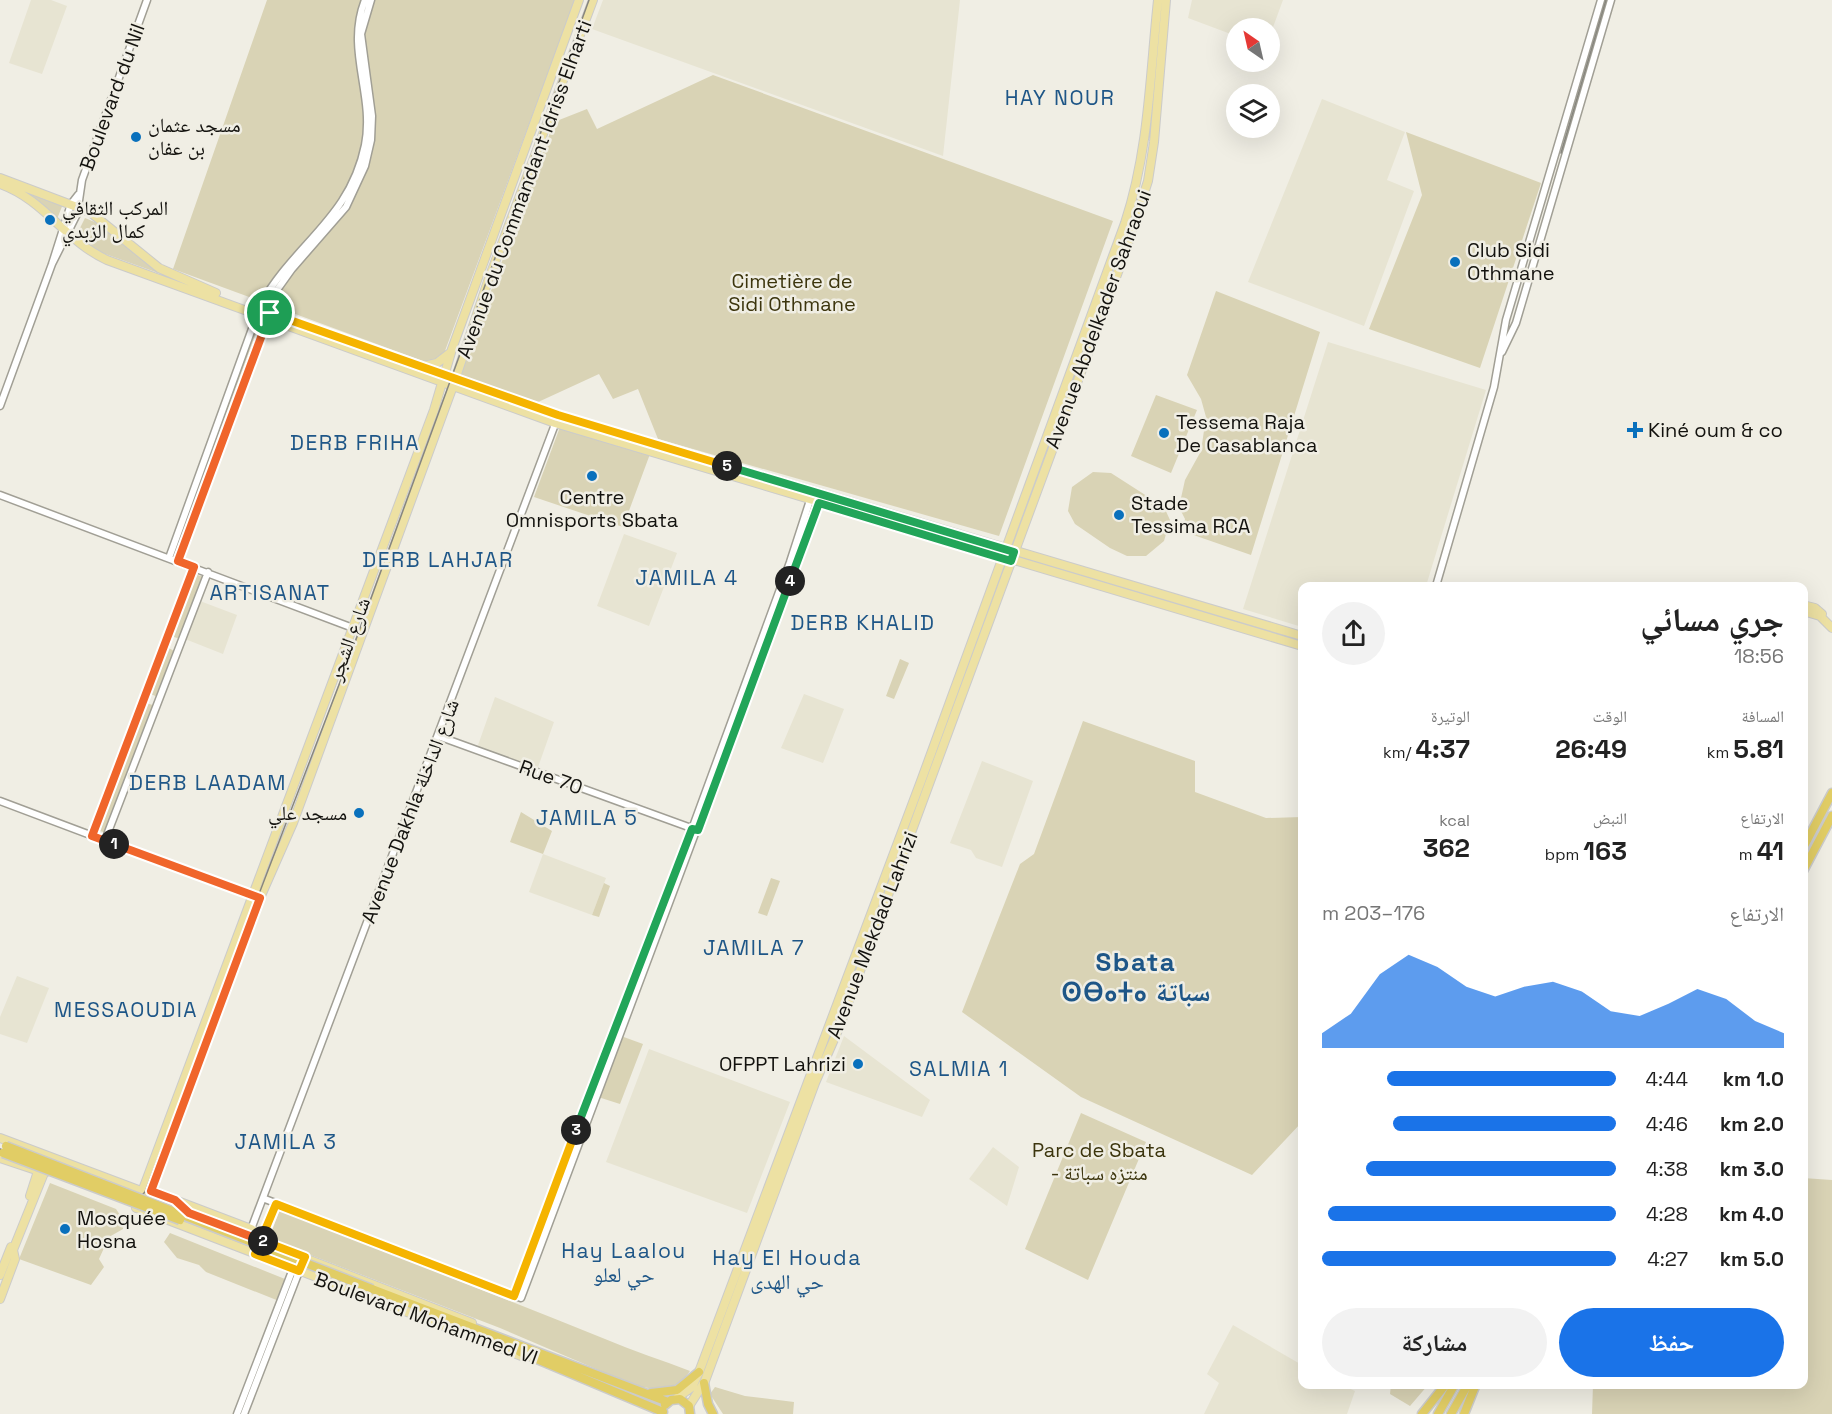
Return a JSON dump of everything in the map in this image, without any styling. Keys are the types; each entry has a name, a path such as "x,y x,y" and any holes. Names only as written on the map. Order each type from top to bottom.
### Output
{"highway":[{"path":"1808,839 1832,793"},
{"path":"1808,862 1832,816"},
{"path":"0,1144 372,1291 663,1413 668,1402 677,1398 691,1411"},
{"path":"0,1152 668,1402"},
{"path":"639,1392 660,1394 673,1392 684,1386 699,1372"},
{"path":"704,1383 708,1404 713,1414"},
{"path":"1422,1414 1442,1389"},
{"path":"1438,1414 1452,1389"},
{"path":"1451,1414 1465,1389"},
{"path":"1464,1414 1474,1389"}],"main road":[{"name":"Avenue du Commandant Idriss Elharti","path":"443,378 579,0"},
{"name":"Avenue du Commandant Idriss Elharti","path":"454,382 484,291 593,0"},
{"name":"Avenue Abdelkader Sahraoui","path":"1007,560 1005,549 1138,180 1147,119 1158,0"},
{"name":"Avenue Abdelkader Sahraoui","path":"1007,560 1014,552 1107,301 1148,181 1154,142 1166,0"},
{"path":"0,178 75,205 107,224 165,272 258,311"},
{"path":"0,184 30,198 84,247 114,263 258,311 556,419 815,502 1298,645"},
{"path":"1097,297 1107,301"},
{"path":"269,315 422,366 443,378"},
{"path":"1083,334 1092,338"},
{"path":"422,366 443,360 452,349"},
{"name":"شارع الشجر","path":"257,897 434,410 443,378"},
{"name":"شارع الشجر","path":"257,897 292,823 454,382"},
{"path":"585,428 818,492 1298,635"},
{"name":"Avenue Mekdad Lahrizi","path":"677,1398 692,1388 699,1372 1007,560"},
{"name":"Avenue Mekdad Lahrizi","path":"691,1411 704,1383 1007,560"},
{"path":"1810,610 1832,623"},
{"path":"1810,610 1832,628"},
{"path":"139,1209 151,1191 257,897"},
{"path":"139,1209 141,1191 257,897"},
{"name":"Boulevard Mohammed VI","path":"0,1138 141,1191 151,1191 175,1200 250,1232 260,1234 261,1240 493,1332 508,1341"},
{"path":"0,1275 48,1157"},
{"name":"Boulevard Mohammed VI","path":"0,1158 549,1364"},
{"path":"0,1299 15,1258 13,1250 41,1172"}],"street":[{"name":"Boulevard du Nil","path":"0,406 75,205 147,0"},
{"path":"169,558 258,311 284,270 340,207 359,167 366,142 368,113 356,38 364,0"},
{"path":"178,561 280,285 340,215 358,186 365,166 371,140 372,116 361,34 370,0"},
{"path":"1437,582 1477,450 1502,353 1504,330 1601,0"},
{"path":"1502,353 1516,323 1611,0"},
{"path":"1538,213 1546,217"},
{"name":"Avenue Dakhla شارع الداخلة","path":"243,1250 265,1199 556,419"},
{"path":"265,1199 514,1296 522,1297 818,492"},
{"path":"0,495 353,628"},
{"path":"92,836 194,567"},
{"path":"105,840 208,572"},
{"name":"Rue 70","path":"438,736 695,829"},
{"path":"0,801 257,897"},
{"path":"514,1296 695,829"},
{"path":"255,1254 276,1204"},
{"path":"237,1414 302,1256"},
{"path":"244,1414 296,1270"}],"shaded area":[{"path":"31,0 51,0 67,6 42,74 9,63"},
{"path":"603,0 960,0 943,156 592,29"},
{"path":"1192,0 1283,0 1276,18 1226,18 1226,32 1188,18"},
{"path":"1322,99 1405,132 1387,180 1414,191 1364,326 1248,282"},
{"path":"1328,342 1486,390 1427,582 1298,582 1298,626 1243,609"},
{"path":"624,534 677,553 649,626 597,606"},
{"path":"200,601 237,615 223,654 185,639"},
{"path":"804,694 844,709 823,763 781,748"},
{"path":"495,697 554,722 537,770 477,748"},
{"path":"982,761 1033,781 1002,867 976,858 971,850 950,843"},
{"path":"543,854 606,878 592,915 529,892"},
{"path":"17,976 49,988 27,1043 0,1034 0,1017"},
{"name":"OFPPT Lahrizi","path":"844,1036 930,1100 922,1117 826,1082"},
{"path":"649,1049 790,1102 747,1213 606,1162"},
{"path":"993,1147 1019,1167 1007,1206 969,1179"},
{"path":"1233,1325 1298,1363 1298,1389 1351,1389 1355,1391 1347,1414 1204,1414 1219,1383 1207,1374"}],"green space":[{"path":"267,0 575,0 439,367 173,269"},
{"name":"Cimetière de Sidi Othmane","path":"713,75 1113,221 999,536 658,439 638,389 613,399 599,374 536,403 462,378 460,374 554,122 587,109 597,129"},
{"name":"Club Sidi Othmane","path":"1406,132 1541,183 1480,368 1369,329 1422,195"},
{"path":"27,191 63,204 57,219"},
{"path":"85,218 97,223 161,274 97,251 76,236"},
{"path":"1216,291 1320,332 1251,555 1182,531 1185,519 1179,507 1185,480 1201,451 1206,417 1201,399 1187,375"},
{"path":"257,314 269,318 209,473 204,471 218,421"},
{"name":"Tessema Raja De Casablanca","path":"1156,395 1197,410 1171,473 1131,456"},
{"name":"Centre Omnisports Sbata","path":"560,427 650,454 623,527 534,497"},
{"name":"Stade Tessima RCA","path":"1093,472 1111,473 1164,507 1170,520 1164,541 1146,556 1127,556 1110,548 1075,524 1068,511 1072,487"},
{"path":"201,481 206,483 177,559 172,557"},
{"path":"194,574 204,577 180,639 171,636"},
{"path":"167,647 174,651 158,697 148,693"},
{"path":"900,659 909,663 894,699 886,696"},
{"path":"146,703 156,706 106,833 97,830"},
{"path":"1083,721 1195,761 1195,792 1266,818 1298,817 1298,1126 1252,1175 1081,1097 962,1012 1020,864 1034,854"},
{"path":"521,812 552,831 543,854 510,842"},
{"path":"771,878 780,881 767,916 758,913"},
{"path":"604,883 610,886 599,917 592,915"},
{"path":"621,1036 643,1044 620,1104 598,1097"},
{"name":"Parc de Sbata - منتزه سباتة","path":"1081,1113 1146,1142 1088,1280 1025,1249"},
{"path":"1808,1178 1832,1180 1832,1414 1592,1414 1593,1389 1808,1389"},
{"path":"50,1183 116,1209 124,1221 123,1229 109,1237 99,1259 104,1267 91,1285 19,1259"},
{"path":"280,1209 690,1371 679,1386 667,1391 636,1386 500,1328 269,1239"},
{"path":"170,1233 285,1279 279,1301 206,1272 199,1265 177,1258 164,1242"},
{"path":"715,1387 745,1396 794,1402 793,1414 723,1414 710,1394"},
{"path":"1390,1389 1425,1389 1410,1406 1390,1394"}],"tram line":[{"path":"0,1149 128,1197 140,1197 145,1192 350,656 589,0"},
{"path":"1561,153 1606,0"}],"place":[{"name":"مسجد عثمان بن عفان","path":"136,137"},
{"name":"المركب الثقافي كمال الزبدي","path":"50,220"},
{"name":"Club Sidi Othmane","path":"1455,262"},
{"name":"Kiné oum & co","path":"1635,430"},
{"name":"Tessema Raja De Casablanca","path":"1164,433"},
{"name":"Centre Omnisports Sbata","path":"592,476"},
{"name":"Stade Tessima RCA","path":"1119,515"},
{"name":"مسجد علي","path":"359,813"},
{"name":"OFPPT Lahrizi","path":"858,1064"},
{"name":"Mosquée Hosna","path":"65,1229"}],"district":[{"name":"HAY NOUR","path":"1060,98"},
{"name":"DERB FRIHA","path":"355,443"},
{"name":"DERB LAHJAR","path":"438,560"},
{"name":"JAMILA 4","path":"687,578"},
{"name":"ARTISANAT","path":"270,593"},
{"name":"DERB KHALID","path":"863,623"},
{"name":"DERB LAADAM","path":"208,783"},
{"name":"JAMILA 5","path":"587,818"},
{"name":"JAMILA 7","path":"754,948"},
{"name":"Sbata ⵙⴱⴰⵜⴰ سباتة","path":"1136,977"},
{"name":"MESSAOUDIA","path":"126,1010"},
{"name":"SALMIA 1","path":"959,1069"},
{"name":"JAMILA 3","path":"286,1142"},
{"name":"Hay Laalou حي لعلو","path":"624,1263"},
{"name":"Hay El Houda حي الهدى","path":"787,1270"}],"route":[{"path":"270,313 178,561 194,567 133,734 92,836 260,898 151,1191 175,1200 189,1213 249,1235 261,1240 305,1257 299,1271 255,1254 261,1240 266,1231 276,1204 514,1296 692,829 698,830 819,503 1011,561 1014,552 558,415 270,313"}]}
